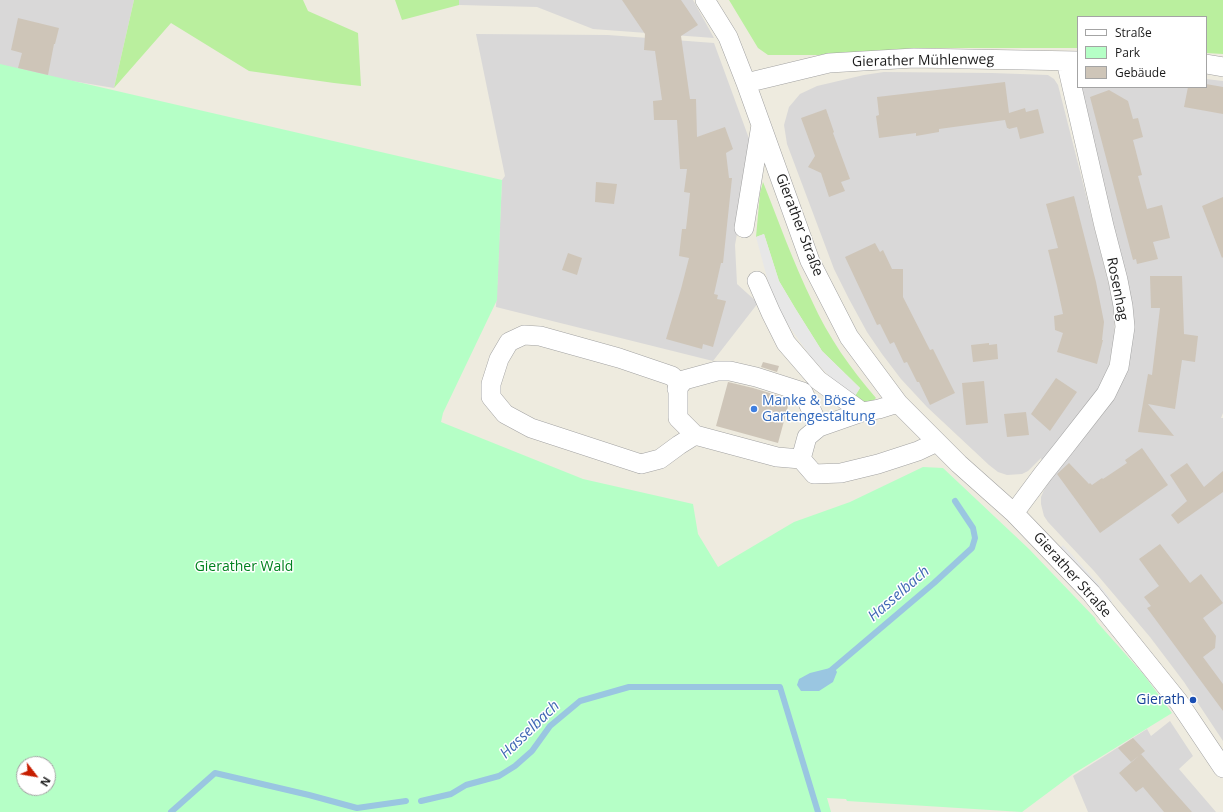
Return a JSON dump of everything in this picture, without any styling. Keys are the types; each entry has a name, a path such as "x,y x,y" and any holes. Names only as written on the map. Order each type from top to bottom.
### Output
{"street":[{"name":"Gierather Straße","path":"705,0 728,37 761,123 810,261 850,338 898,403 959,464 1014,513 1091,593 1178,701 1223,768"},
{"name":"Gierather Mühlenweg","path":"746,83 829,63 914,58 1072,61"},
{"name":"Rosenhag","path":"1072,61 1077,87"},
{"path":"1207,64 1223,67"},
{"name":"Rosenhag","path":"1014,513 1106,394 1119,366 1125,327 1118,280 1102,219 1077,88"},
{"name":"Gierather Straße","path":"744,228 761,123"},
{"path":"758,281 771,313 786,343 818,380 862,412"},
{"path":"695,435 660,459 641,464 531,428 505,414 491,397 491,384 499,359 509,342 524,334 540,336 619,358 672,376 678,382 678,418 695,435 777,457 801,459 814,474 841,473 878,464 918,451 938,442"},
{"path":"677,389 684,380 717,371 730,371 756,377 803,392 819,427"},
{"path":"801,459 808,437 819,427 862,412 879,409 898,403"}],"shaded area":[{"path":"0,0 134,0 114,88 0,69"},
{"path":"459,0 693,0 714,38 593,29 537,7 459,5"},
{"path":"476,34 608,35 714,43 751,144 749,167 735,245 737,284 758,303 713,361 496,307 502,180 505,176"},
{"path":"884,72 1048,75 1054,79 1058,85 1110,289 1115,315 1114,340 1109,365 1100,387 1042,461 1041,458 1028,471 1022,474 1007,475 998,472 989,465 927,407 901,379 882,354 867,332 834,269 787,144 784,125 789,107 800,94 817,86"},
{"path":"1207,79 1223,81 1223,413 1221,418 1223,418 1223,741 1184,682 1150,637 1094,571 1044,516 1041,497 1044,490 1055,472 1103,414 1115,396 1126,369 1078,88 1207,88"},
{"path":"764,234 779,281 795,308 822,351 860,388 853,399 810,356 784,319 769,285 756,237"},
{"path":"1063,545 1102,588 1112,601 1109,604 1059,549"},
{"path":"1170,721 1193,756 1179,769 1216,812 1088,812 1073,776 1147,729 1151,736"}],"green space":[{"path":"134,0 303,0 308,11 358,33 361,86 249,71 171,23 114,88"},
{"path":"395,0 459,0 459,5 402,20"},
{"path":"729,0 1223,0 1223,54 1207,53 1207,16 1077,16 1077,48 917,48 819,55 768,55 758,48"},
{"name":"Gierather Wald","path":"0,64 502,180 497,300 443,413 441,422 583,479 693,504 698,534 718,567 794,522 850,502 923,467 943,468 1029,549 1095,618 1144,675 1172,713 1073,774 1022,812 847,801 846,799 827,798 831,812 0,812"},
{"path":"763,182 792,257 818,314 841,352 876,398 870,404 853,399 860,388 822,351 779,281 764,234 756,237 760,193"}],"water":[{"path":"834,667 837,672 833,682 819,691 801,691 797,685 799,679 810,673"}],"building":[{"path":"622,0 681,0 698,25 681,36 690,99 696,99 697,137 725,127 733,149 726,153 729,178 732,178 723,263 721,263 714,294 718,295 717,299 726,301 713,347 703,344 702,349 666,339 689,258 679,256 682,229 686,229 690,193 684,192 687,169 680,169 677,120 654,120 653,101 662,100 655,51 644,50 645,34"},
{"path":"18,18 59,28 54,44 48,75 18,68 22,53 11,50"},
{"path":"1005,82 1009,113 1025,108 1026,112 1038,109 1044,133 1020,139 1017,127 1007,128 1005,120 939,129 939,132 916,136 916,133 879,138 876,116 879,115 877,97"},
{"path":"1207,84 1223,87 1223,114 1184,107 1188,88 1207,88"},
{"path":"1109,90 1128,101 1133,119 1138,118 1143,137 1133,140 1142,175 1138,176 1147,209 1162,205 1170,238 1153,242 1158,259 1137,264 1136,259 1133,260 1090,97"},
{"path":"826,109 850,179 841,182 845,191 829,197 821,173 808,167 815,156 801,118"},
{"path":"596,182 617,184 614,204 595,202"},
{"path":"1074,196 1096,282 1104,322 1103,340 1097,364 1057,352 1063,333 1055,330 1054,316 1063,314 1048,250 1058,248 1046,204"},
{"path":"1223,197 1223,257 1222,258 1202,206"},
{"path":"875,243 880,252 883,250 892,269 903,269 903,297 930,350 933,349 955,393 930,405 919,382 917,382 907,362 904,363 894,342 890,344 880,324 877,325 845,257"},
{"path":"568,253 582,258 577,275 562,270"},
{"path":"1150,276 1182,276 1184,334 1198,336 1195,362 1182,360 1175,409 1148,404 1174,436 1138,432 1148,374 1152,375 1160,308 1151,308"},
{"path":"989,343 989,345 997,344 998,359 973,362 971,345"},
{"path":"763,362 779,366 777,372 761,367"},
{"path":"1056,378 1077,392 1050,431 1031,414"},
{"path":"984,381 988,423 966,425 962,383"},
{"name":"Manke & Böse Gartengestaltung","path":"728,382 790,399 778,443 716,426"},
{"path":"1026,412 1029,435 1007,437 1004,414"},
{"path":"1142,448 1168,485 1100,533 1057,474 1069,463 1089,484 1090,483 1092,485 1127,463 1125,460"},
{"path":"1187,463 1204,487 1223,471 1223,492 1178,524 1171,515 1187,501 1170,475"},
{"path":"1160,544 1190,583 1201,574 1223,603 1203,618 1216,636 1215,648 1203,657 1223,684 1223,711 1147,608 1151,606 1144,597 1159,586 1139,559"},
{"path":"1133,738 1145,751 1131,762 1118,748"},
{"path":"1141,754 1192,812 1164,812 1143,787 1136,792 1119,773"}],"waterway":[{"name":"Hasselbach","path":"829,672 934,583 972,548 975,538 973,528 955,501"},
{"name":"Hasselbach","path":"421,801 451,794 466,785 499,776 515,766 532,751 550,726 580,701 629,687 780,687 818,812"},
{"name":"Hasselbach","path":"171,812 215,773 357,808 406,801"}],"place":[{"name":"Manke & Böse Gartengestaltung","path":"754,409"},
{"name":"Gierath","path":"1193,700"}]}
